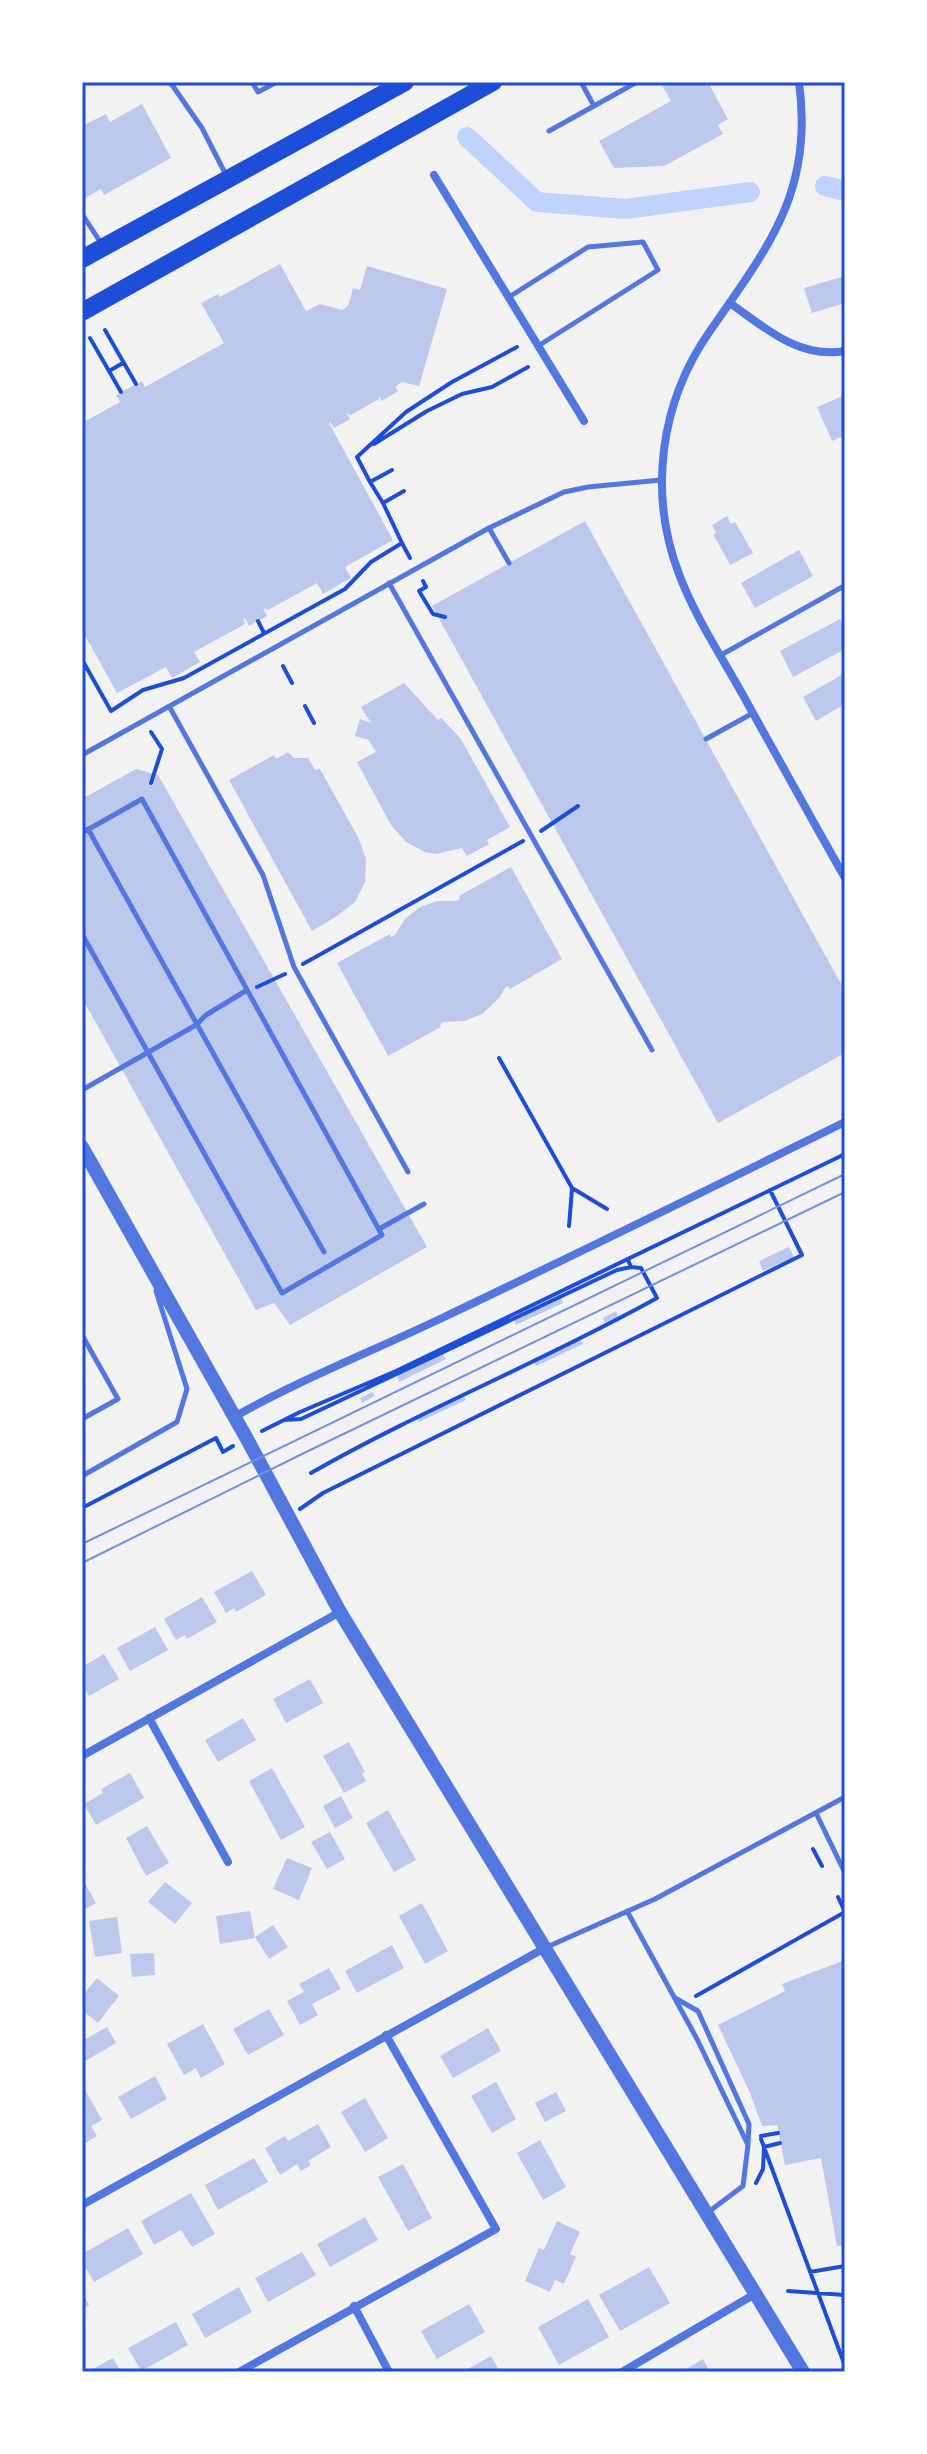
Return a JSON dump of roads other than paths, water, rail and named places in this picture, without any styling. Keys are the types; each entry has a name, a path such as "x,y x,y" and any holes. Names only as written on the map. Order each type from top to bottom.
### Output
{"main road":[{"path":"82,259 405,82"},
{"path":"82,312 493,82"}],"street":[{"path":"801,83 801,135 793,189 777,229 756,268 690,362 674,400 664,440 661,480 663,513 679,577 845,878"},
{"path":"434,175 584,421"},
{"path":"730,303 798,348 817,352 845,351"},
{"path":"234,1417 269,1397 407,1336 845,1122"},
{"path":"82,1147 340,1612 803,2372"},
{"path":"82,1756 340,1612"},
{"path":"149,1718 228,1862"},
{"path":"82,2205 543,1949"},
{"path":"239,2372 496,2229 386,2035"},
{"path":"622,2372 755,2294"},
{"path":"354,2306 389,2372"}],"lane":[{"path":"170,82 202,128 229,179"},
{"path":"252,82 258,92 277,82"},
{"path":"581,82 594,106"},
{"path":"549,131 637,82"},
{"path":"82,214 104,247"},
{"path":"508,298 588,247 643,242 658,270 538,346"},
{"path":"82,755 489,528 564,492 661,480"},
{"path":"489,528 509,563"},
{"path":"389,583 652,1050"},
{"path":"721,655 844,586"},
{"path":"169,706 263,875 294,967 408,1172"},
{"path":"706,739 753,713"},
{"path":"82,934 282,1293 382,1235 142,799 85,831 324,1252"},
{"path":"82,1090 196,1025 206,1015 247,990"},
{"path":"379,1229 424,1204"},
{"path":"82,1476 177,1422 187,1389 149,1265"},
{"path":"82,1335 118,1399 82,1419"},
{"path":"543,1949 655,1899 845,1797"},
{"path":"816,1813 845,1873"},
{"path":"627,1911 748,2145"},
{"path":"674,1998 698,2011 749,2124 743,2186 706,2214"}],"waterway":[{"path":"467,137 537,202 626,209 750,192"},
{"path":"825,186 845,191"}],"tram line":[{"path":"82,1544 845,1174"},
{"path":"82,1563 845,1192"}]}
